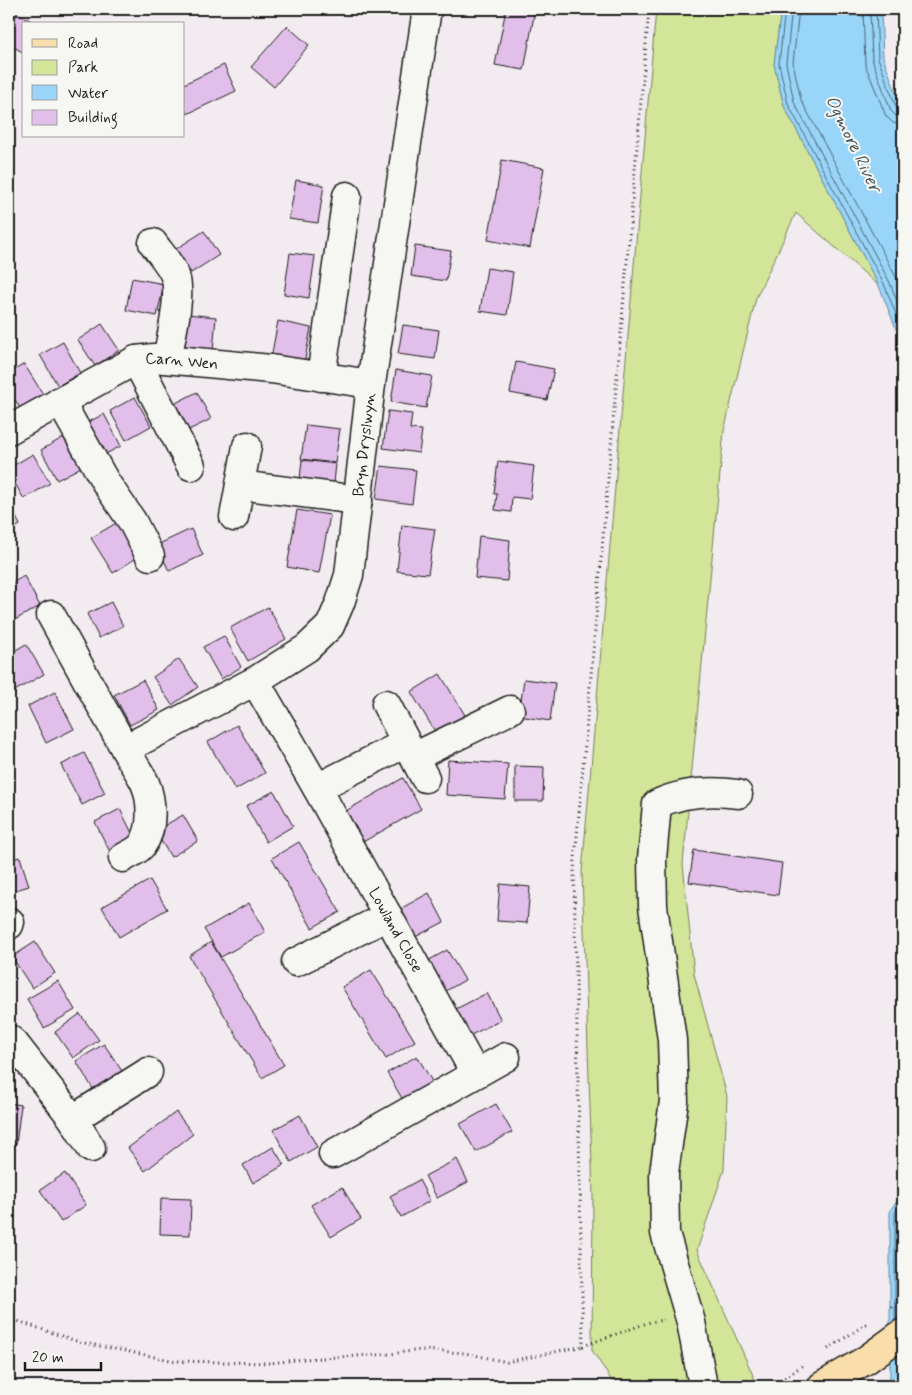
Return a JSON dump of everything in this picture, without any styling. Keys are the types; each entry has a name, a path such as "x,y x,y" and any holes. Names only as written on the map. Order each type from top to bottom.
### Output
{"main road":[{"path":"822,1386 866,1360 903,1333"}],"street":[{"name":"Bryn Dryslwyn","path":"126,751 254,680 306,648 330,626 349,575 371,384 427,9"},
{"path":"321,377 347,196"},
{"path":"153,243 174,274 176,282 174,319 167,359"},
{"name":"Carn Wen","path":"9,430 136,360 154,358 271,369 371,384"},
{"path":"136,360 191,466"},
{"path":"60,401 106,483 132,520 150,556"},
{"path":"234,517 247,446"},
{"path":"240,484 358,500"},
{"path":"51,615 150,796 150,818 143,844 123,858"},
{"name":"Lowland Close","path":"254,680 317,788 475,1073"},
{"path":"386,704 415,759"},
{"path":"317,788 415,759 510,710"},
{"path":"703,1386 690,1317 666,1233 664,1173 674,1101 672,1040 653,906 652,859 657,804 674,796 701,792 738,794"},
{"path":"296,962 388,916"},
{"path":"9,1039 73,1119 91,1148"},
{"path":"333,1154 506,1057"},
{"path":"73,1119 148,1072"}],"path":[{"path":"583,1346 574,870 649,9"},
{"path":"887,1310 903,1299"},
{"path":"9,1318 79,1342 176,1361 270,1363 420,1350 465,1353 507,1362 583,1346 650,1322 690,1317"},
{"path":"822,1353 871,1321"},
{"path":"772,1386 807,1363"}],"green space":[{"path":"656,9 781,9 774,64 784,106 879,286 796,213 756,298 724,431 683,864 694,974 727,1096 724,1170 697,1250 756,1382 750,1386 615,1386 592,1350 593,1195 582,872"}],"water":[{"name":"Ogmore River","path":"781,9 881,9 883,57 903,112 903,346 879,286 784,106 774,64"},
{"path":"903,1194 903,1386 890,1386 890,1210"}],"building":[{"path":"9,9 33,22 22,22 22,52 9,44"},
{"path":"318,9 342,9 341,14"},
{"path":"506,9 535,10 524,70 495,65"},
{"path":"287,26 309,45 274,87 251,67"},
{"path":"224,65 236,91 187,114 185,109 185,84"},
{"path":"502,160 544,168 530,248 488,240"},
{"path":"296,180 324,185 318,223 289,219"},
{"path":"204,231 219,255 191,273 176,249"},
{"path":"415,246 451,251 446,281 411,276"},
{"path":"290,253 315,256 309,298 284,294"},
{"path":"487,268 513,272 507,315 480,311"},
{"path":"132,278 164,284 157,316 126,310"},
{"path":"187,314 216,317 213,351 183,348"},
{"path":"278,321 311,328 304,364 271,358"},
{"path":"102,324 119,350 95,366 78,340"},
{"path":"403,325 439,330 435,359 398,354"},
{"path":"63,342 80,373 58,386 40,355"},
{"path":"516,362 554,369 547,400 510,393"},
{"path":"24,364 43,394 20,408 9,390 9,374"},
{"path":"396,370 432,376 426,408 391,402"},
{"path":"197,392 211,419 183,433 170,406"},
{"path":"135,397 151,426 126,440 110,411"},
{"path":"388,411 412,414 410,429 422,430 419,453 383,448"},
{"path":"104,414 121,446 96,459 79,427"},
{"path":"306,425 340,429 335,463 301,459"},
{"path":"66,436 83,466 57,480 41,450"},
{"path":"33,454 50,483 24,499 9,473 9,468"},
{"path":"302,460 336,464 333,492 299,488"},
{"path":"498,461 534,466 530,499 512,497 511,512 495,510 497,494 494,494"},
{"path":"381,466 416,470 412,504 376,499"},
{"path":"9,503 20,525 9,531"},
{"path":"297,510 330,515 319,573 287,567"},
{"path":"118,522 138,557 113,573 91,538"},
{"path":"402,525 435,529 428,574 397,571"},
{"path":"191,529 203,555 169,571 157,545"},
{"path":"479,536 510,540 507,581 475,578"},
{"path":"24,576 40,606 13,621 9,614 9,585"},
{"path":"111,602 123,626 99,638 87,614"},
{"path":"268,607 286,639 248,661 230,628"},
{"path":"224,636 241,667 221,679 203,647"},
{"path":"26,644 44,674 13,692 9,683 9,654"},
{"path":"179,659 198,687 172,705 153,677"},
{"path":"440,674 468,720 439,738 411,692"},
{"path":"524,679 555,683 550,721 519,716"},
{"path":"143,680 159,710 130,725 114,695"},
{"path":"55,692 74,729 46,743 28,706"},
{"path":"237,725 265,773 235,790 208,742"},
{"path":"84,753 105,793 82,805 61,765"},
{"path":"448,760 508,764 505,799 446,795"},
{"path":"515,766 544,767 543,801 515,801"},
{"path":"403,778 421,809 361,843 344,812"},
{"path":"274,791 293,826 266,842 246,806"},
{"path":"120,809 135,839 110,852 95,822"},
{"path":"183,815 198,841 171,857 155,831"},
{"path":"299,842 340,912 312,928 272,858"},
{"path":"694,850 782,863 778,895 689,882"},
{"path":"20,857 29,886 9,892 9,860"},
{"path":"150,880 167,909 119,937 102,907"},
{"path":"500,884 530,887 527,923 497,921"},
{"path":"429,893 444,922 415,937 400,909"},
{"path":"249,903 265,932 221,957 204,929"},
{"path":"35,942 55,973 32,988 12,957"},
{"path":"211,942 284,1065 262,1078 189,956"},
{"path":"447,950 465,980 444,992 426,962"},
{"path":"371,970 415,1041 386,1059 342,987"},
{"path":"58,981 75,1010 44,1028 27,999"},
{"path":"487,993 501,1020 467,1037 454,1010"},
{"path":"80,1014 99,1040 73,1058 55,1032"},
{"path":"104,1044 122,1071 93,1089 76,1061"},
{"path":"417,1056 433,1083 403,1100 387,1073"},
{"path":"9,1103 21,1105 16,1144 9,1143"},
{"path":"496,1104 512,1132 476,1152 460,1124"},
{"path":"176,1112 193,1134 145,1171 128,1148"},
{"path":"300,1115 317,1147 291,1162 273,1130"},
{"path":"273,1147 284,1165 253,1183 243,1165"},
{"path":"457,1159 468,1182 437,1198 425,1176"},
{"path":"65,1173 86,1205 61,1222 40,1190"},
{"path":"419,1180 430,1201 401,1217 390,1196"},
{"path":"342,1187 361,1219 331,1237 311,1205"},
{"path":"161,1198 191,1199 190,1235 160,1234"}]}
